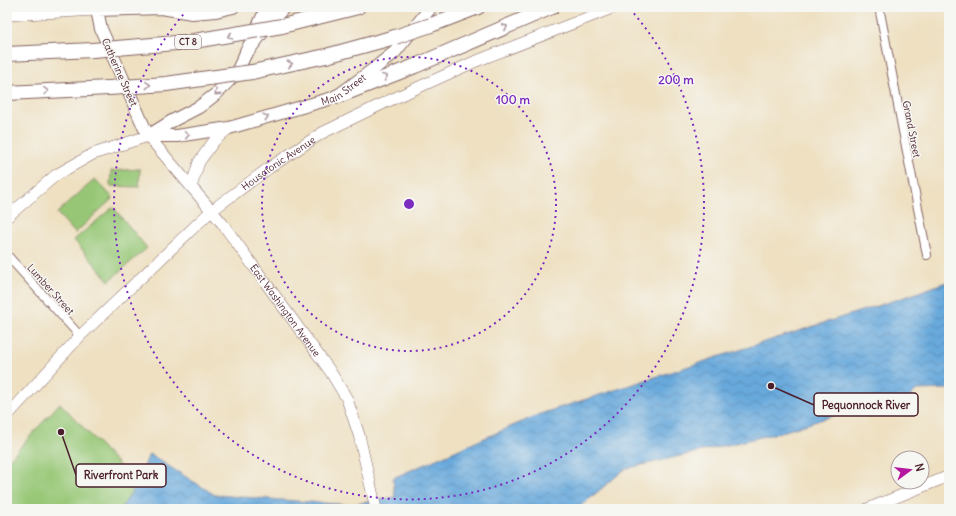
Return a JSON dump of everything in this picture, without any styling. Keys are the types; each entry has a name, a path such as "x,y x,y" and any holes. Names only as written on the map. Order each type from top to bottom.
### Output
{"highway":[{"path":"247,51 269,22 283,7"},
{"name":"CT 8","path":"7,54 93,50 188,42 282,26 358,7"},
{"path":"7,93 166,84 252,72 326,56 395,37 478,7"},
{"path":"336,97 414,66 552,7"}],"main road":[{"path":"7,15 97,8 164,8 192,13 216,11 233,7"},
{"name":"Main Street","path":"7,216 56,175 93,154 148,136 172,121 200,107 216,94 237,72 267,7"},
{"name":"Main Street","path":"148,136 177,136 229,128 336,97 395,52 431,7"},
{"name":"Housatonic Avenue","path":"7,416 80,336 211,211 269,168 322,133 384,103 474,62 615,7"},
{"name":"Catherine Street","path":"97,8 101,29 148,136"},
{"name":"Main Street","path":"191,187 199,162 214,141 229,128"},
{"name":"East Washington Avenue","path":"148,136 222,223 330,371 347,399 359,435 376,509"},
{"path":"867,509 949,476"}],"street":[{"name":"Grand Street","path":"879,7 927,255"},
{"name":"Lumber Street","path":"7,255 80,336"}],"green space":[{"path":"140,169 139,187 110,186 111,171"},
{"path":"95,179 113,198 75,233 57,213"},
{"path":"113,207 147,248 109,281 74,240"},
{"path":"60,403 137,484 121,509 7,509 7,462"}],"water":[{"path":"949,281 949,389 916,390 909,398 898,405 888,408 871,404 782,432 625,469 577,509 121,509 137,484 149,454 215,495 350,505 395,497 393,478 540,414 911,295"}],"place":[{"name":"Pequonnock River","path":"771,386"},
{"name":"Riverfront Park","path":"61,432"}]}
